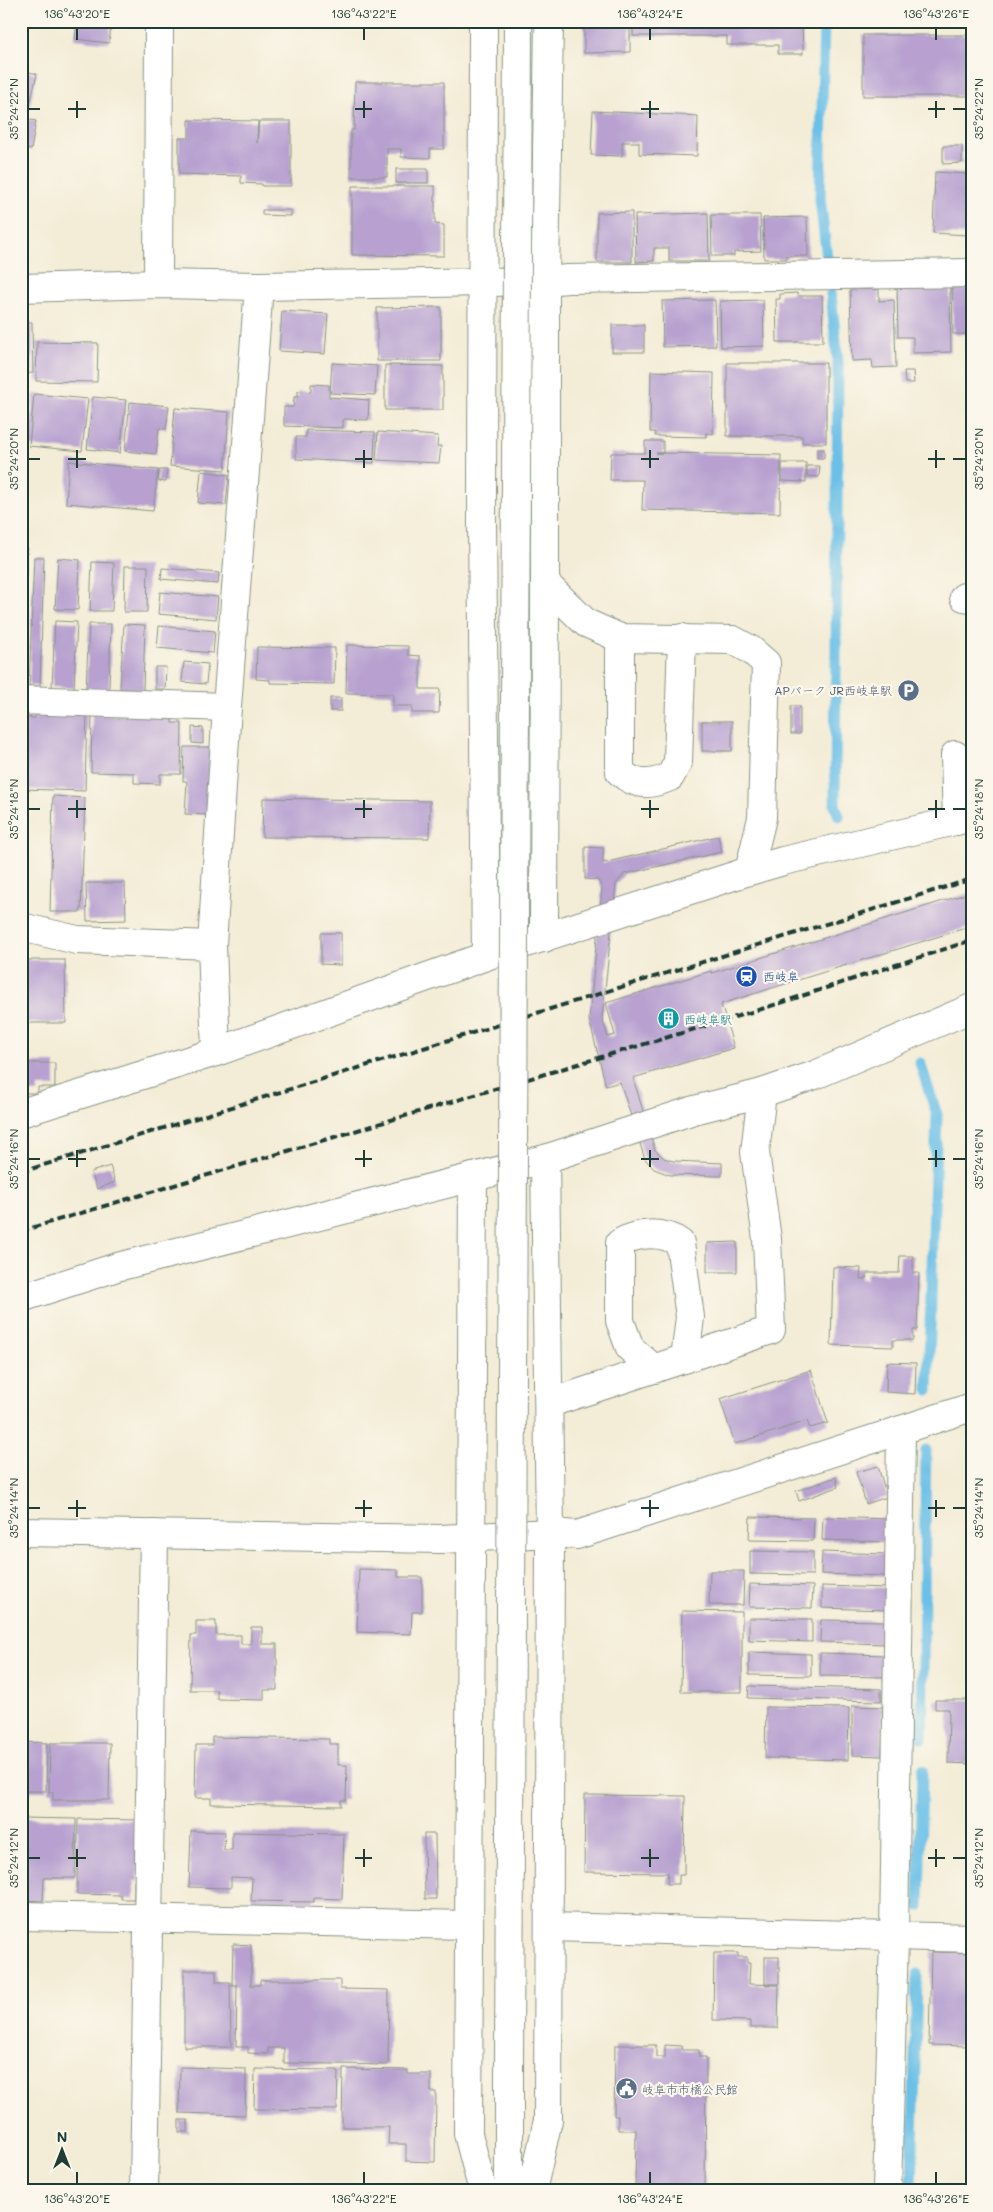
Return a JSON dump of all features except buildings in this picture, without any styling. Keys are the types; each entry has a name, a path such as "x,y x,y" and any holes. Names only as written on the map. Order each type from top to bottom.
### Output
{"street":[{"path":"158,284 159,21"},
{"path":"483,21 482,282 486,956"},
{"path":"509,2191 508,2063 518,21"},
{"path":"544,938 545,281 549,21"},
{"path":"21,288 158,284 259,286 972,273"},
{"path":"216,1052 212,945 227,707 259,286"},
{"path":"545,583 586,622 620,638 733,640 751,650 766,664 762,818 749,871"},
{"path":"620,638 620,772 631,782 655,784 670,777 678,762 682,638"},
{"path":"21,700 227,707"},
{"path":"21,1113 216,1052 486,956 749,871 783,861 964,819 955,755"},
{"path":"21,927 77,940 212,945"},
{"path":"21,1298 117,1267 545,1159 694,1110 762,1094 815,1074 972,1008"},
{"path":"550,1402 621,1377 654,1369 771,1330 767,1239 755,1152 762,1094"},
{"path":"532,2191 548,2120 550,1402 545,1159"},
{"path":"473,1176 468,2134 483,2191"},
{"path":"654,1369 630,1348 620,1321 620,1243 633,1235 669,1236 680,1243 690,1317 685,1359"},
{"path":"21,1532 472,1538 550,1534 577,1535 972,1407"},
{"path":"887,2191 894,1937 901,1430"},
{"path":"144,2191 154,1534"},
{"path":"21,1916 469,1925"},
{"path":"549,1927 972,1938"}],"waterway":[{"path":"824,21 820,199 827,258"},
{"path":"831,294 838,363 835,805 839,816"},
{"path":"920,1063 937,1115 928,1390"},
{"path":"922,1738 926,1450"},
{"path":"919,1906 922,1770"},
{"path":"912,2191 917,1974"}],"railway":[{"path":"21,1172 972,879"},
{"path":"21,1231 765,1008 972,940"}],"place":[{"name":"APパーク JR西岐阜駅","path":"908,690"},
{"name":"西岐阜","path":"747,976"},
{"name":"西岐阜駅","path":"668,1019"},
{"name":"岐阜市市橋公民館","path":"626,2089"}]}
